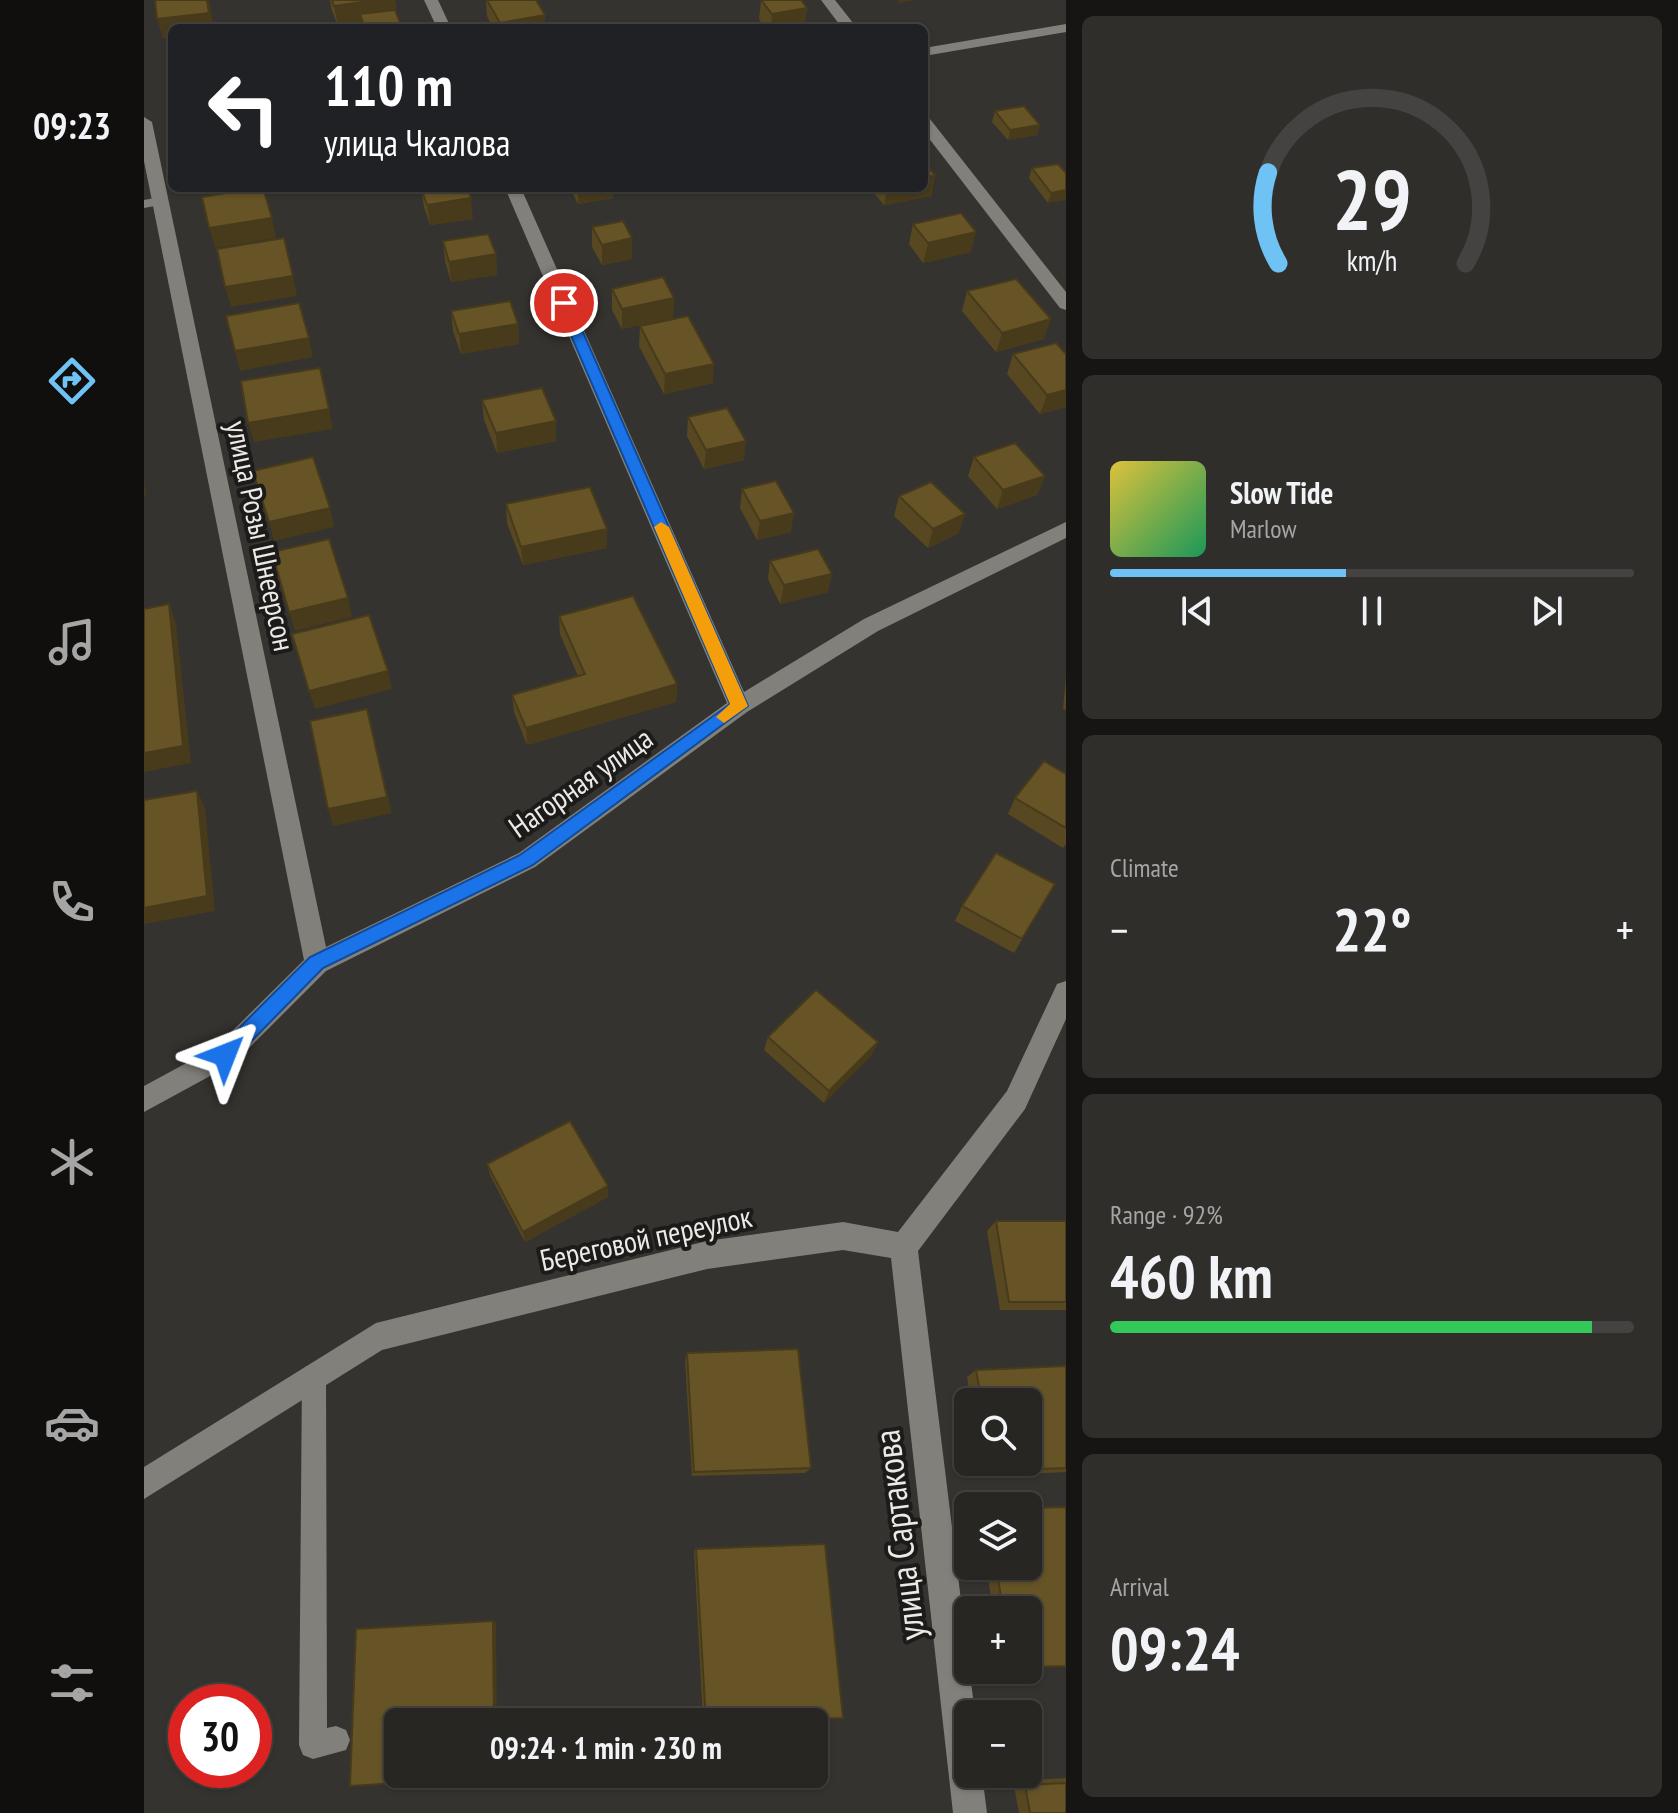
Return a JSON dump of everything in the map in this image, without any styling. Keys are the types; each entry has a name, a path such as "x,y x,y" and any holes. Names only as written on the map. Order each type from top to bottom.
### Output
{"street":[{"path":"431,0 442,24"},
{"path":"828,0 847,24"},
{"name":"улица Розы Шнеерсон","path":"144,122 152,202 317,963"},
{"path":"928,127 1066,304"},
{"path":"515,192 739,706"},
{"name":"Нагорная улица","path":"144,1100 225,1055 317,963 527,860 739,706 871,625 1066,529"},
{"path":"904,1247 1016,1100 1066,992"},
{"name":"Береговой переулок","path":"144,1484 376,1337 707,1255 843,1236 904,1247"},
{"name":"улица Сартакова","path":"904,1247 970,1813"}],"lane":[{"path":"928,51 1066,28"},
{"path":"314,1376 313,1745 336,1740"}],"building":[{"path":"155,0 207,0 209,13 157,19"},
{"path":"332,0 376,0 334,6"},
{"path":"487,0 536,0 545,15 500,23"},
{"path":"761,0 801,0 807,8 772,14"},
{"path":"395,10 400,24 364,24 360,14"},
{"path":"1024,106 1040,125 1010,130 995,111"},
{"path":"1058,164 1066,173 1066,190 1051,193 1032,168"},
{"path":"233,192 264,192 272,218 209,228 202,197"},
{"path":"422,192 469,192 471,198 427,205"},
{"path":"961,213 976,232 928,243 913,224"},
{"path":"623,221 632,238 602,245 592,227"},
{"path":"488,234 496,254 449,262 443,241"},
{"path":"284,238 293,276 225,287 217,249"},
{"path":"663,277 674,298 622,309 612,289"},
{"path":"1016,279 1051,319 1002,333 967,291"},
{"path":"510,301 518,324 459,334 451,311"},
{"path":"299,303 309,338 235,351 226,316"},
{"path":"688,316 714,364 665,374 640,326"},
{"path":"1056,343 1066,354 1066,390 1047,395 1013,354"},
{"path":"320,368 329,409 248,423 241,381"},
{"path":"542,388 556,421 496,433 482,400"},
{"path":"727,408 746,441 706,450 688,417"},
{"path":"1015,443 1045,476 1003,490 974,457"},
{"path":"313,457 330,508 269,522 253,471"},
{"path":"776,481 794,513 760,521 742,489"},
{"path":"931,482 965,514 933,529 899,496"},
{"path":"590,487 607,529 521,547 506,504"},
{"path":"329,539 348,598 289,612 272,552"},
{"path":"818,549 832,574 784,585 770,561"},
{"path":"633,596 677,684 526,728 512,695 585,674 559,616"},
{"path":"169,604 183,746 144,753 144,609"},
{"path":"369,615 388,671 309,691 292,634"},
{"path":"367,709 387,797 328,809 310,721"},
{"path":"1044,761 1066,774 1066,828 1015,798"},
{"path":"197,791 207,896 144,908 144,800"},
{"path":"996,853 1055,884 1022,939 962,906"},
{"path":"816,990 878,1042 829,1091 768,1037"},
{"path":"570,1121 608,1186 523,1232 487,1164"},
{"path":"996,1221 1066,1221 1066,1302 1009,1302"},
{"path":"798,1349 811,1468 694,1472 687,1353"},
{"path":"1066,1366 1066,1468 1042,1469 1042,1388 979,1388 976,1370"},
{"path":"1066,1507 1066,1666 1042,1667 1042,1596 1001,1596 998,1580 1042,1580 1042,1508"},
{"path":"825,1544 843,1718 828,1718 828,1708 705,1708 696,1549"},
{"path":"493,1621 494,1708 384,1708 384,1784 350,1786 356,1629"},
{"path":"1066,1783 1066,1813 1030,1813 1026,1788 1042,1788 1042,1784"}],"slow traffic":[{"path":"661,527 739,706 724,717"}],"route":[{"path":"225,1055 317,963 527,860 739,706 564,303"}]}
